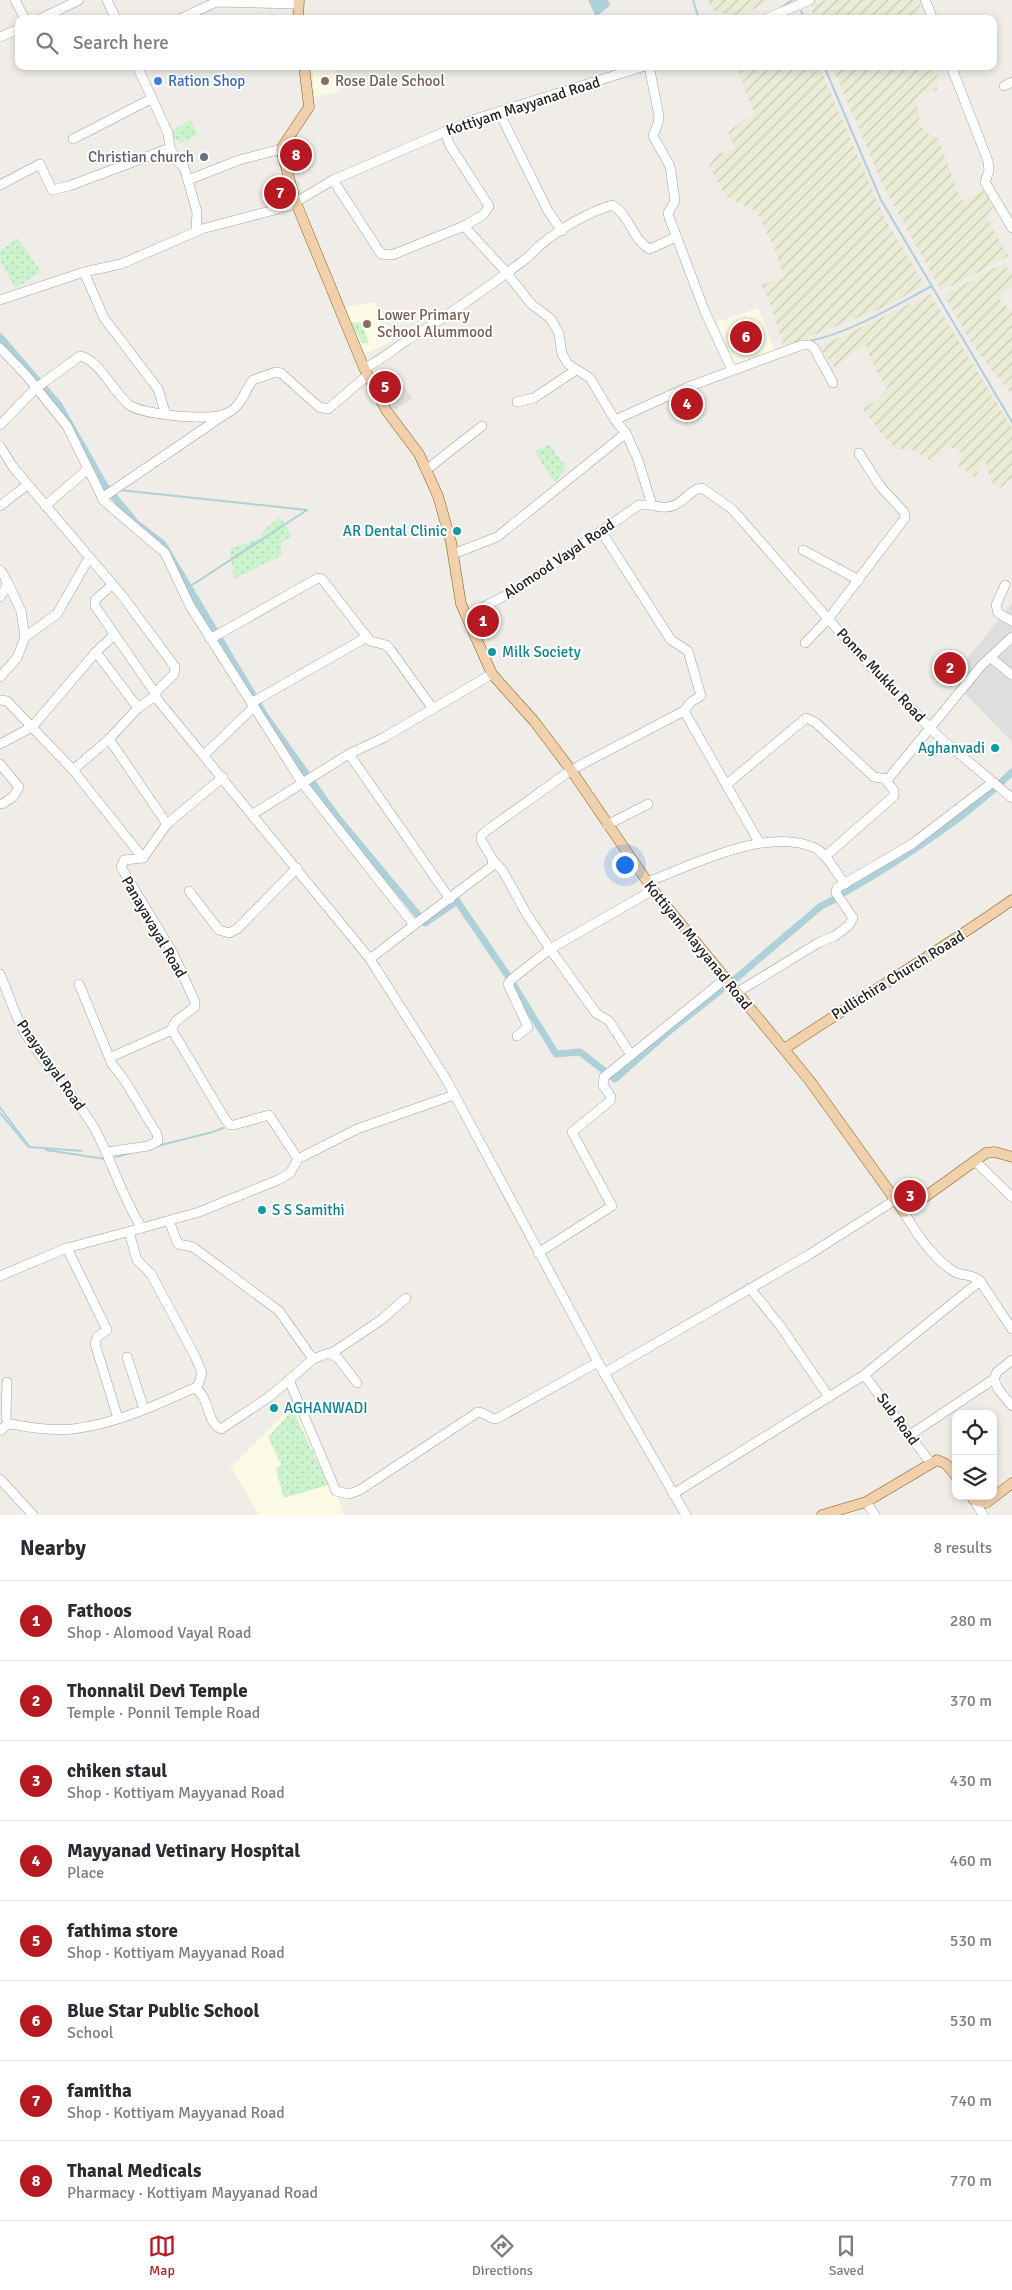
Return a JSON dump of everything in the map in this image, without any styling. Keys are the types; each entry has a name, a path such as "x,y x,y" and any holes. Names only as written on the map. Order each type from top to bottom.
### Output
{"main road":[{"path":"298,15 299,2"},
{"path":"282,150 309,107 304,70"},
{"name":"Kottiyam Mayyanad Road","path":"282,150 296,203 366,372 386,410 419,454 444,514 461,604 492,674 534,721 571,770 650,886 810,1082 904,1212"},
{"name":"Pullichira Church Roaad","path":"784,1049 867,994 962,936 1012,900"},
{"path":"904,1212 986,1154 995,1152 1012,1157"},
{"path":"822,1515 866,1502 930,1462 937,1460 946,1464 952,1471"},
{"path":"997,1495 1012,1483"},
{"path":"978,1500 986,1503 990,1500"}],"street":[{"path":"16,0 23,15"},
{"path":"48,15 78,0"},
{"path":"107,0 114,15"},
{"path":"774,15 810,0"},
{"path":"925,0 931,15"},
{"path":"188,15 216,2 299,2"},
{"path":"0,37 15,31"},
{"path":"138,70 168,133 170,148 177,161 184,167 198,212 196,231"},
{"name":"Kottiyam Mayyanad Road","path":"0,300 84,272 121,264 196,231 296,203 333,180 472,120 634,70"},
{"path":"648,70 658,116 653,136 670,166 675,201 668,213 705,312 732,370"},
{"path":"953,70 988,161 989,171 984,182 1012,228"},
{"path":"73,139 151,99"},
{"path":"499,112 548,211 562,231"},
{"path":"333,180 381,254 392,254 464,226 484,214 489,206 449,144 445,131"},
{"path":"0,185 40,164 52,190 69,186 170,148"},
{"path":"188,180 226,164 282,150"},
{"path":"102,498 240,403 254,380 276,372 281,373 324,409 328,409 376,363 408,340 428,330 441,317 507,273 541,245 562,231 612,205 619,209 641,242 650,249 676,237"},
{"path":"464,226 507,273 531,304 550,318 559,334 562,354 568,364 590,378 615,420 626,434 638,460 652,505"},
{"path":"84,272 104,318 158,389 166,415"},
{"path":"615,420 732,370 806,345 816,351 833,383"},
{"path":"0,348 67,426 102,498 165,553 190,606 302,784 414,925"},
{"path":"0,425 36,388 80,356 86,357 132,408 181,417 225,414"},
{"path":"517,402 534,398 576,370"},
{"path":"426,470 482,426"},
{"path":"453,554 497,537 626,434"},
{"path":"0,446 13,467 112,585 175,667 174,674 155,695 138,708 110,739 73,770"},
{"name":"Ponne Mukku Road","path":"859,453 880,486 904,512 905,518 829,618 866,662 929,727 1012,798"},
{"path":"45,506 88,468"},
{"path":"0,506 28,484"},
{"name":"Alomood Vayal Road","path":"466,616 516,590 638,505 680,504 697,488 702,488 732,510 829,618"},
{"path":"601,531 671,640 688,651 701,696 691,702 684,711 571,770 483,834 481,840 503,871 526,913 550,950 596,1013 609,1021 631,1055"},
{"path":"804,550 859,580"},
{"path":"25,637 57,614 89,558"},
{"path":"0,570 21,611 25,637 17,658 0,677"},
{"path":"210,639 318,578 326,582 366,638 375,644 386,645 433,709"},
{"path":"0,597 6,591 7,581"},
{"path":"112,585 98,596 94,604 155,695 370,959 446,1079 604,1373 686,1515"},
{"path":"1005,585 996,605 998,613 1012,621"},
{"path":"805,643 829,618"},
{"path":"0,744 32,727 96,652 114,635"},
{"path":"886,779 910,754 929,727 990,658 1012,637"},
{"path":"204,755 252,705 366,638"},
{"path":"96,652 138,708"},
{"path":"990,658 1012,675"},
{"path":"253,814 349,754 383,738 492,674"},
{"path":"0,700 7,701 73,770 143,858"},
{"path":"684,711 759,842"},
{"path":"726,785 806,718 815,722 874,777 886,779 894,791 894,796 828,854 823,856"},
{"path":"110,739 167,824"},
{"path":"349,754 450,899"},
{"path":"0,765 19,787 13,797 2,804"},
{"name":"Panayavayal Road","path":"172,1030 174,1023 195,1006 195,1002 173,953 122,870 121,863 124,860 143,858 167,824 222,777"},
{"path":"736,993 818,943 835,936 849,925 853,918 836,890 912,844 993,782"},
{"path":"607,825 648,804"},
{"path":"517,1036 528,1027 508,984 550,950 650,886 749,844 759,842 788,843 816,848 845,884"},
{"path":"370,959 492,866 494,860"},
{"path":"189,891 219,930 229,933 237,929 297,868"},
{"name":"Pnayavayal Road","path":"0,974 9,1000 26,1035 94,1127 107,1152 130,1209 142,1228"},
{"path":"538,1253 612,1206 572,1132 610,1101 611,1097 602,1080 725,979"},
{"path":"79,984 109,1058 154,1128 158,1142 148,1146 107,1152"},
{"path":"109,1058 172,1030 227,1122 234,1125 269,1115 298,1159"},
{"path":"0,1276 67,1248 198,1212 278,1180 290,1173 298,1159 366,1125 454,1095"},
{"path":"974,1161 1012,1197"},
{"path":"604,1373 810,1254 895,1200"},
{"path":"904,1212 913,1230 954,1272 975,1276 980,1281 1012,1329"},
{"path":"169,1221 178,1244 193,1247 279,1311 313,1359"},
{"path":"129,1232 137,1260 151,1274 196,1356 202,1373 197,1389"},
{"path":"67,1248 107,1330 98,1337 95,1344 118,1418"},
{"path":"673,1494 864,1375 980,1281"},
{"path":"750,1288 781,1327 829,1397"},
{"path":"6,1420 48,1429 74,1429 118,1418 161,1401 180,1396 194,1388 203,1394 214,1424 222,1429 269,1396 313,1359 322,1354 332,1353 380,1320 406,1298"},
{"path":"332,1353 357,1383"},
{"path":"127,1357 144,1409"},
{"path":"910,1435 994,1379 997,1372 1012,1360"},
{"path":"289,1380 336,1491 349,1494 360,1490 478,1412 484,1412 491,1418 498,1418 598,1362"},
{"name":"Sub Road","path":"864,1375 930,1462"},
{"path":"994,1379 998,1389 1012,1406"},
{"path":"0,1431 6,1425 7,1382"},
{"path":"0,1480 33,1515"},
{"path":"974,1500 983,1515"},
{"path":"866,1502 875,1515"}],"shaded area":[{"path":"708,0 770,0 743,15 731,15 712,10"},
{"path":"825,0 919,0 921,9 917,15 813,15 811,6"},
{"name":"Rose Dale School","path":"313,70 333,70 340,92 314,97"},
{"path":"738,70 821,70 886,221 925,285 880,309 808,337 801,342 783,344 770,303 761,285 784,277 775,250 756,211 726,197 709,166 718,154 735,149 728,132 754,113"},
{"path":"834,70 935,70 938,80 937,90 923,92 916,98 920,125 926,133 938,138 961,201 983,190 993,207 986,216 1008,256 941,290 885,190"},
{"path":"1004,263 1012,274 1012,286 999,298 1012,313 1012,395 973,346 944,295"},
{"path":"930,294 1012,428 1012,481 1008,480 1002,488 991,483 985,459 975,478 958,465 962,454 947,444 932,462 913,450 896,449 862,408 876,401 887,388 872,363 866,345 847,357 835,369 820,347"},
{"name":"Lower Primary School Alummood","path":"375,302 392,341 362,356 343,307"},
{"path":"758,308 775,352 734,367 717,322"},
{"path":"403,386 412,398 394,411 387,399"},
{"path":"1012,603 1012,742 951,679"},
{"path":"295,1403 344,1515 259,1515 231,1467"}],"green space":[{"path":"191,120 198,135 180,143 168,133"},
{"path":"18,238 41,272 15,288 0,260 0,251"},
{"path":"362,322 369,344 362,343 351,323"},
{"path":"549,444 566,467 555,483 534,451"},
{"path":"280,517 292,536 281,543 282,555 234,579 230,549 260,538 265,529"},
{"path":"293,1410 328,1485 284,1498 276,1470 281,1464 268,1437"}],"water":[{"path":"588,0 608,0 610,5 598,15 595,15"},
{"path":"0,1106 30,1146 82,1150 83,1152 29,1148 0,1109"}],"waterway":[{"path":"693,0 698,15"},
{"path":"782,7 792,0"},
{"path":"801,11 802,15"},
{"path":"826,70 881,200 1012,422"},
{"path":"809,341 856,326 932,286"},
{"path":"0,337 59,405 105,486 136,523 163,544 266,717 337,817 425,923 457,901 508,976 556,1054 580,1052 615,1079 668,1032 721,990"},
{"path":"105,486 112,488"},
{"path":"119,490 307,510 189,587"},
{"path":"842,894 886,868 953,823 1012,772"},
{"path":"734,980 821,906 835,899"},
{"path":"0,1113 29,1147"},
{"path":"157,1146 223,1128"},
{"path":"46,1150 105,1159"},
{"path":"116,1157 130,1153"}],"place":[{"name":"Ration Shop","path":"158,81"},
{"name":"Rose Dale School","path":"325,81"},
{"name":"Thanal Medicals","path":"296,155"},
{"name":"Christian church","path":"204,157"},
{"name":"famitha","path":"280,193"},
{"name":"Lower Primary School Alummood","path":"367,324"},
{"name":"Blue Star Public School","path":"746,337"},
{"name":"fathima store","path":"385,387"},
{"name":"Mayyanad Vetinary Hospital","path":"687,404"},
{"name":"AR Dental Clinic","path":"457,531"},
{"name":"Fathoos","path":"483,621"},
{"name":"Milk Society","path":"492,652"},
{"name":"Thonnalil Devi Temple","path":"950,668"},
{"name":"Aghanvadi","path":"995,748"},
{"name":"chiken staul","path":"910,1196"},
{"name":"S S Samithi","path":"262,1210"},
{"name":"AGHANWADI","path":"274,1408"}]}
